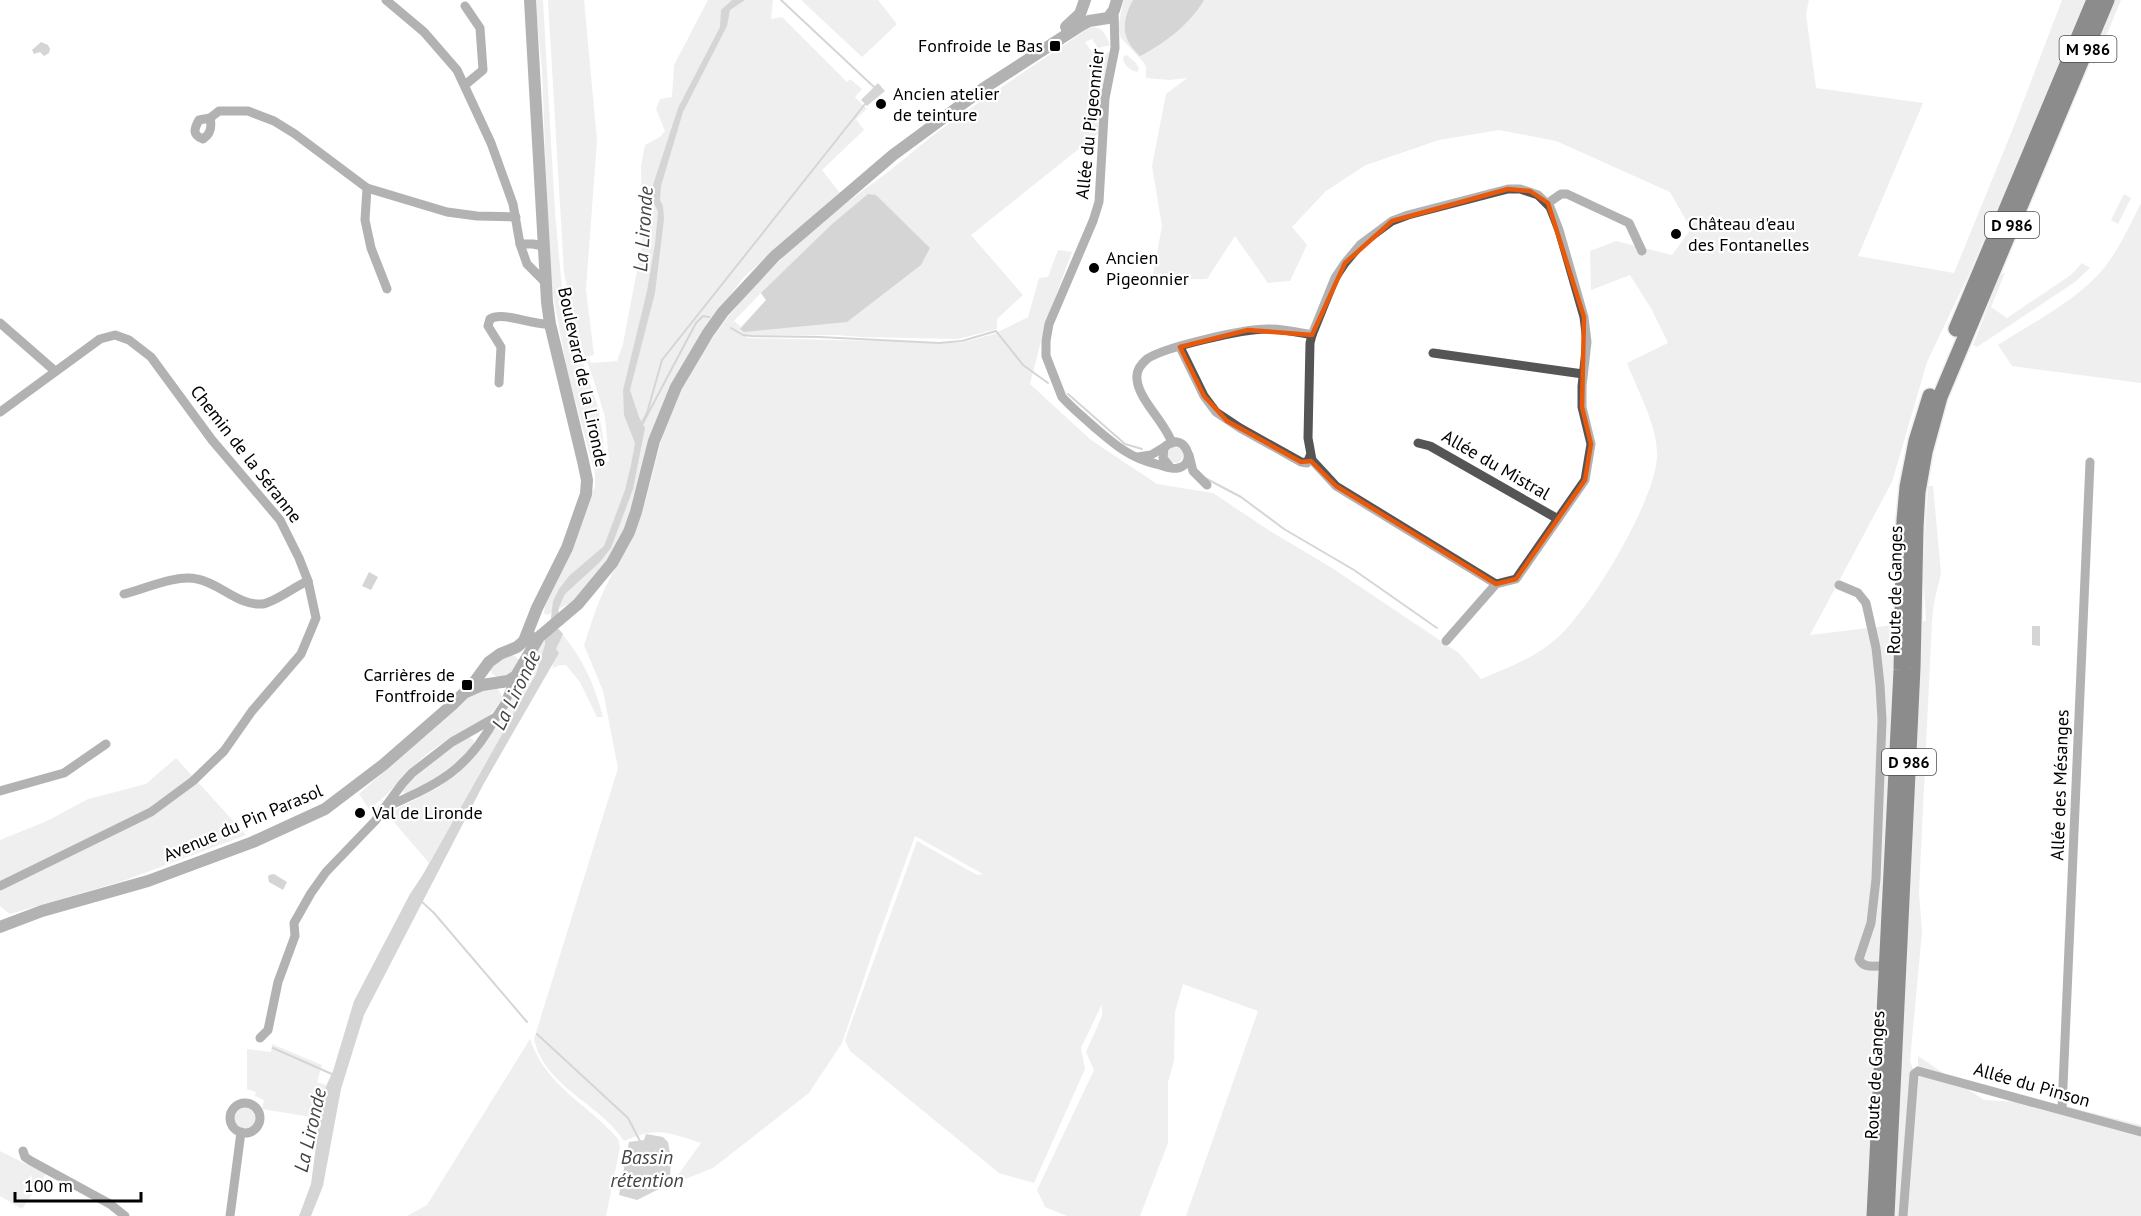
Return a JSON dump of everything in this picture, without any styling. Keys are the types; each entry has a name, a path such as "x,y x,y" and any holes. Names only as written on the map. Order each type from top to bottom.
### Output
{"main road":[{"name":"Route de Ganges","path":"1874,1216 1901,670 1904,520 1907,487 1916,441 1935,382 2094,0"},
{"name":"Route de Ganges","path":"1887,1216 1913,668 1916,527 1920,482 1928,436 1940,397 2065,97 2109,0"}],"street":[{"path":"386,0 424,32 457,70 490,143 513,204 526,264 544,281"},
{"name":"Boulevard de la Lironde","path":"524,662 537,608 567,548 582,507 586,480 580,445 550,324 544,281 530,0"},
{"path":"1084,2 1088,14 1098,20"},
{"path":"1035,53 1075,20 1084,2"},
{"path":"508,696 500,682 489,676 487,665 500,654 527,645 544,628 585,597 605,573 621,549 636,512 654,441 670,400 697,351 723,312 775,256 892,155 1035,53 1080,26 1108,18 1115,5"},
{"name":"Allée du Pigeonnier","path":"1115,5 1115,48 1105,98 1099,202 1049,324 1045,348 1057,389 1062,397 1113,444 1133,457 1172,468 1207,485 1193,471 1188,453"},
{"path":"465,6 480,28 483,70 465,85"},
{"name":"Allée du Pigeonnier","path":"1098,20 1114,36"},
{"path":"210,118 219,111 248,111 274,121 295,134 367,188 447,212 477,216 516,217"},
{"path":"367,188 365,220 371,248 387,289"},
{"path":"1446,642 1496,584 1511,581 1520,575 1585,480 1590,454 1591,444 1582,407 1587,342 1584,317 1559,230 1548,203 1530,191 1520,189 1508,189 1408,215 1392,221 1373,234 1345,263 1335,278 1312,334 1309,350 1308,438 1310,456 1314,463 1336,486 1496,584"},
{"path":"1548,203 1560,194 1567,194 1629,223 1642,251"},
{"path":"520,244 543,246"},
{"path":"499,383 501,347 488,326 490,319 501,315 539,325 550,324"},
{"path":"0,323 56,371"},
{"path":"1133,457 1151,455 1169,444 1183,444 1188,453 1185,464 1172,468 1163,458 1169,444 1162,422 1145,399 1137,379 1139,368 1146,360 1180,347 1248,330 1273,329 1312,334"},
{"name":"Chemin de la Séranne","path":"0,412 100,339 115,335 140,347 151,357 212,440 280,520 308,581 316,618 305,645 289,670 252,711 224,751 184,789 151,812 0,886"},
{"path":"1180,347 1204,396 1216,412 1234,425 1300,462 1307,463 1310,456"},
{"path":"1433,352 1583,374"},
{"name":"Allée du Mistral","path":"1418,443 1430,446 1558,519"},
{"name":"Allée des Mésanges","path":"2062,1109 2090,462"},
{"path":"124,594 189,578 205,581 248,602 265,604 308,581"},
{"path":"1839,585 1857,592 1862,597 1871,617 1876,648 1882,720 1876,879 1871,923 1859,959 1867,966 1887,966"},
{"name":"Boulevard de la Lironde","path":"537,608 544,628"},
{"path":"382,809 415,796 454,772 475,751 502,709 524,662 519,653 507,651"},
{"name":"Avenue du Pin Parasol","path":"1,925 157,878 253,842 320,813 358,786 466,692 487,665"},
{"path":"500,682 516,676"},
{"name":"Avenue du Pin Parasol","path":"466,692 482,685 500,682"},
{"path":"260,1038 268,1030 278,982 295,936 294,922 326,872 375,821 412,773 452,742 496,717"},
{"path":"0,791 64,773 106,744"},
{"name":"Allée du Pinson","path":"1903,1216 1914,1074 1922,1071 2141,1132"},
{"path":"230,1216 241,1132"},
{"path":"22,1151 31,1161 110,1204 125,1216"}],"highlighted area":[{"path":"1508,189 1530,191 1548,203 1584,317 1582,407 1591,444 1585,480 1516,579 1496,584 1483,578 1336,486 1311,461 1301,462 1227,421 1204,396 1180,347 1248,330 1312,335 1345,263 1392,221"}],"shaded area":[{"path":"535,0 543,0 555,213 562,288 572,330 598,407 604,463 609,461 605,417 578,337 564,273 548,0 584,0 597,140 586,290 594,355 588,356 591,363 617,361 623,344 642,244 641,166 645,145 660,137 665,131 656,109 660,99 672,97 674,65 708,0 773,0 771,19 782,17 847,82 850,79 862,89 855,97 867,109 856,119 864,130 822,170 840,193 745,276 707,325 625,529 606,563 578,599 547,615 544,613 545,606 571,553 588,497 595,488 595,474 567,370 550,278 542,70"},
{"path":"801,0 878,0 897,24 862,57"},
{"path":"1123,0 1809,0 1806,14 1816,88 1923,103 1858,256 1954,273 2062,0 2087,0 1968,276 1927,362 1892,482 1810,635 1926,621 1923,568 1928,486 1933,486 1941,573 1932,621 1919,892 1922,932 1910,1061 1918,1083 1918,1056 1984,1100 2057,1104 2141,1125 2141,1216 1186,1216 1258,1011 1183,984 1175,1012 1174,1061 1168,1082 1168,1143 1140,1216 1067,1216 1045,1207 1037,1190 1094,1070 1086,1052 1102,1016 1102,1004 1081,1048 1085,1069 1034,1183 999,1173 850,1051 845,1040 917,841 977,875 983,874 915,836 842,1043 809,1093 713,1168 680,1181 678,1175 701,1143 655,1132 624,1141 613,1127 549,1070 540,1056 534,1039 618,768 603,691 584,645 604,589 639,521 667,422 688,376 724,322 742,300 807,235 932,136 1089,28 1100,29 1110,45 1098,48 1092,39 1085,42 1094,55 1110,52 1101,94 1100,132 971,235 1023,295 997,319 997,329 958,339 836,335 746,336 748,338 960,343 994,334 1028,317 1039,278 1048,277 1058,250 1072,252 1045,325 1030,384 1091,440 1157,484 1213,493 1332,568 1459,653 1481,679 1530,657 1557,638 1587,604 1619,552 1646,498 1654,474 1657,455 1654,432 1627,363 1668,343 1652,310 1630,275 1591,290 1590,251 1616,241 1672,255 1691,229 1670,192 1556,141 1499,130 1439,140 1366,165 1326,191 1292,227 1307,245 1290,281 1268,283 1235,236 1207,279 1152,280 1162,226 1152,166 1166,94 1187,78 1169,80 1146,78 1144,63 1121,38 1119,24","holes":["761,293 766,300 741,327 734,321"]},
{"path":"2115,0 2121,0 2094,65 2091,60 2092,53"},
{"path":"1127,55 1136,63 1139,69 1137,72 1124,62 1123,57"},
{"path":"2124,194 2131,198 2118,224 2111,220"},
{"path":"2141,203 2141,383 2012,366 1998,345 2054,310 2093,280 2115,253"},
{"path":"2082,263 2090,268 2075,282 1977,347 1973,345 2000,275 2005,273 1991,307 2007,318 2071,275"},
{"path":"1172,447 1178,447 1183,455 1181,461 1172,463 1167,458 1167,452"},
{"path":"557,628 573,648 586,670 603,717 597,717 580,682 566,665 553,668 549,633"},
{"path":"541,635 545,644 536,674 429,863 387,814 439,787 472,759 485,740"},
{"path":"513,655 520,660 514,672 500,678 492,674 490,669 497,661"},
{"path":"491,686 498,689 502,696 491,714 427,754 369,809 359,794 475,690"},
{"path":"468,736 474,741 474,749 435,780 406,794 403,792 406,785 421,769"},
{"path":"176,758 246,835 123,881 10,914 0,906 0,840 47,821 88,799 146,784"},
{"path":"530,1039 546,1070 618,1139 620,1147 606,1216 407,1216 427,1205"},
{"path":"272,1044 322,1065 317,1082 326,1085 318,1116 312,1115 311,1117 262,1109 264,1100 255,1096 256,1092 247,1089 247,1049 271,1052"},
{"path":"245,1107 253,1110 256,1118 253,1126 245,1129 237,1126 234,1118 237,1110"},
{"path":"0,1151 46,1174 22,1209 0,1196"}],"water":[{"path":"732,0 745,0 730,10 727,26 683,112 661,186 660,200 664,219 655,293 630,390 645,428 633,489 611,548 599,563 565,594 559,607 557,627 563,634 556,649 559,653 483,785 364,1015 341,1089 323,1186 311,1216 299,1216 311,1184 323,1093 333,1071 354,1001 410,894 536,674 545,644 544,638 549,633 553,601 559,589 569,576 604,546 625,490 635,443 624,415 623,390 647,291 655,244 658,212 652,199 653,185 678,108 720,27 721,10"},
{"path":"1133,0 1204,0 1192,17 1176,32 1140,56 1129,43 1125,30 1126,16"},
{"path":"41,42 48,45 50,49 49,53 44,56 40,52 34,54 32,50"},
{"path":"878,83 885,91 867,106 861,100"},
{"path":"868,194 876,195 930,248 921,265 847,322 744,332 740,329 766,300 761,293 832,224"},
{"path":"369,572 378,577 371,590 362,586"},
{"path":"2032,626 2040,626 2040,646 2032,645"},
{"path":"274,874 287,882 283,890 269,882 269,875"},
{"name":"Bassin rétention","path":"646,1134 663,1137 668,1142 671,1158 670,1179 663,1187 637,1200 619,1195 629,1142 644,1140"}],"waterway":[{"path":"781,0 874,87"},
{"path":"641,425 647,413 662,360 865,104"},
{"path":"643,423 696,323 703,316 709,317"},
{"path":"731,328 743,335 751,336 939,343 962,341 996,331 1023,365 1048,383"},
{"path":"1068,394 1125,444 1142,449"},
{"path":"1205,478 1241,497 1284,529 1354,570 1437,628"},
{"path":"420,900 434,913 527,1022"},
{"path":"537,1034 628,1118 641,1143"},
{"path":"273,1048 334,1075"}],"place":[{"name":"Fonfroide le Bas","path":"1055,46"},
{"name":"Ancien atelier de teinture","path":"881,104"},
{"name":"Château d'eau des Fontanelles","path":"1676,234"},
{"name":"Ancien Pigeonnier","path":"1094,268"},
{"name":"Carrières de Fontfroide","path":"467,685"},
{"name":"Val de Lironde","path":"360,813"}],"water label":[{"name":"La Lironde","path":"643,229"},
{"name":"La Lironde","path":"516,690"},
{"name":"La Lironde","path":"310,1130"}]}
